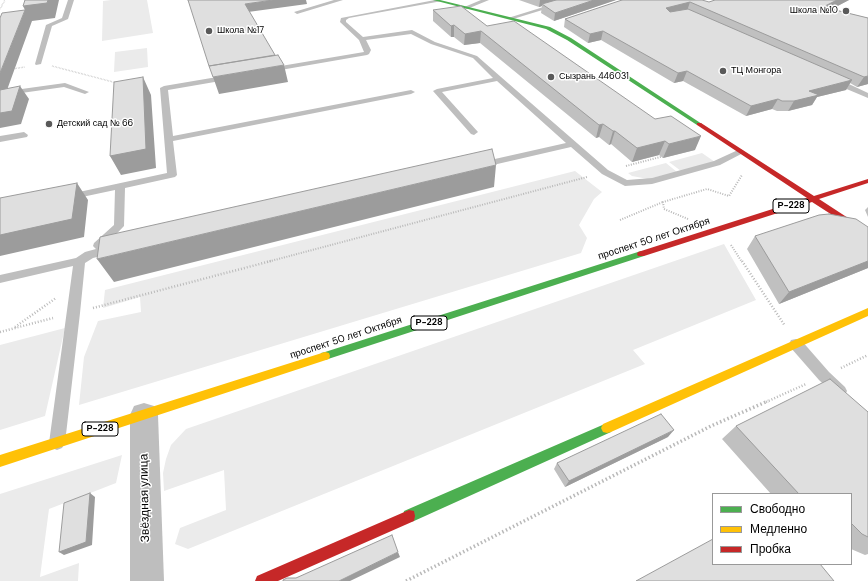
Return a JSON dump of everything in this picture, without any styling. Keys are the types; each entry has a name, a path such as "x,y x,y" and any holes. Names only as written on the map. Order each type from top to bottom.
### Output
{"street":[{"path":"437,1 548,28 569,39 868,236"},
{"path":"548,28 563,23"},
{"name":"проспект 50 лет Октября","path":"0,461 868,181"},
{"path":"262,581 868,312"},
{"name":"Звёздная улица","path":"144,415 146,581"}],"lane":[{"path":"38,64 49,26 65,19 71,0"},
{"path":"298,11 334,0"},
{"path":"318,4 340,0"},
{"path":"465,8 486,0"},
{"path":"511,18 572,0"},
{"path":"258,72 367,53 368,50 362,39 343,22 343,19 437,1"},
{"path":"362,39 412,32 433,43 475,57 498,79 605,172 625,183 652,181 717,163 741,152"},
{"path":"60,199 172,175 164,88 234,76"},
{"path":"824,76 868,96"},
{"path":"474,132 437,90 498,79"},
{"path":"0,94 65,85 85,92"},
{"path":"169,139 411,92"},
{"path":"0,139 24,135"},
{"path":"471,167 572,144"},
{"path":"0,279 78,261 89,255 119,226 120,186"},
{"path":"89,255 121,248"},
{"path":"57,443 74,313 78,261"},
{"path":"796,344 824,376 851,402"}],"path":[{"path":"0,9 5,0"},
{"path":"12,70 38,64 57,67 120,84"},
{"path":"0,332 668,155"},
{"path":"620,220 663,202 707,190 729,196 752,159"},
{"path":"663,202 664,209 714,231 733,246 796,344"},
{"path":"13,329 76,284"},
{"path":"406,581 711,426 868,356"}],"shaded area":[{"path":"147,0 153,33 102,41 103,1"},
{"path":"147,48 148,67 114,72 115,52"},
{"path":"702,153 715,162 681,171 669,162"},
{"path":"666,163 677,172 648,179 632,176 628,173"},
{"path":"575,171 602,192 594,199 579,225 587,238 581,253 79,405 84,357 98,321 141,312 140,297 103,308 105,290"},
{"path":"724,244 756,300 633,350 645,364 188,549 175,544 180,528 226,510 224,470 164,491 163,473 166,459 171,445 186,429"},
{"path":"65,328 45,416 0,430 0,345"},
{"path":"122,455 116,483 49,509 40,577 79,563 78,581 0,581 0,494"}],"building":[{"path":"25,0 48,0 47,3 23,6"},
{"path":"188,0 273,0 245,4 275,55 209,66"},
{"path":"556,0 594,0 555,13 542,4"},
{"path":"622,0 702,0 709,2 715,0 837,0 823,7 868,18 868,76 864,77 690,2 666,8 670,12 688,9 852,80 809,91 819,95 794,101 782,101 778,99 751,106 687,71 678,73 603,31 590,34 565,19"},
{"path":"461,6 487,26 514,21 655,119 671,116 701,136 669,144 665,141 637,148 615,131 603,124 599,125 481,31 465,34 454,25 451,26 433,10"},
{"path":"25,10 0,73 0,18 2,13"},
{"path":"278,55 284,65 213,77 209,66"},
{"path":"143,77 146,149 110,156 114,82"},
{"path":"20,86 12,111 0,113 0,90"},
{"path":"492,149 496,165 97,259 100,237"},
{"path":"77,183 72,219 0,235 0,198"},
{"path":"829,214 856,219 868,227 868,261 789,292 755,236 819,215"},
{"path":"830,379 868,412 868,537 862,534 852,524 852,493 798,493 736,426"},
{"path":"661,414 674,430 569,481 557,463"},
{"path":"90,493 86,542 59,552 64,503"},
{"path":"392,535 398,552 339,581 283,581 287,578 296,578"},
{"path":"712,540 712,565 821,565 834,581 636,581"}],"traffic: fast":[{"path":"435,0 548,28 569,39 699,124"},
{"path":"325,356 641,254"},
{"path":"409,516 607,428"}],"traffic: slow":[{"path":"607,428 868,312"},
{"path":"0,461 325,356"}],"traffic: jam":[{"path":"699,124 868,235"},
{"path":"641,254 868,181"},
{"path":"262,581 409,516"}],"place":[{"name":"Школа №10","path":"846,11"},
{"name":"Школа №17","path":"209,31"},
{"name":"ТЦ Монгора","path":"723,71"},
{"name":"Сызрань 446031","path":"551,77"},
{"name":"Детский сад № 66","path":"49,124"}]}
